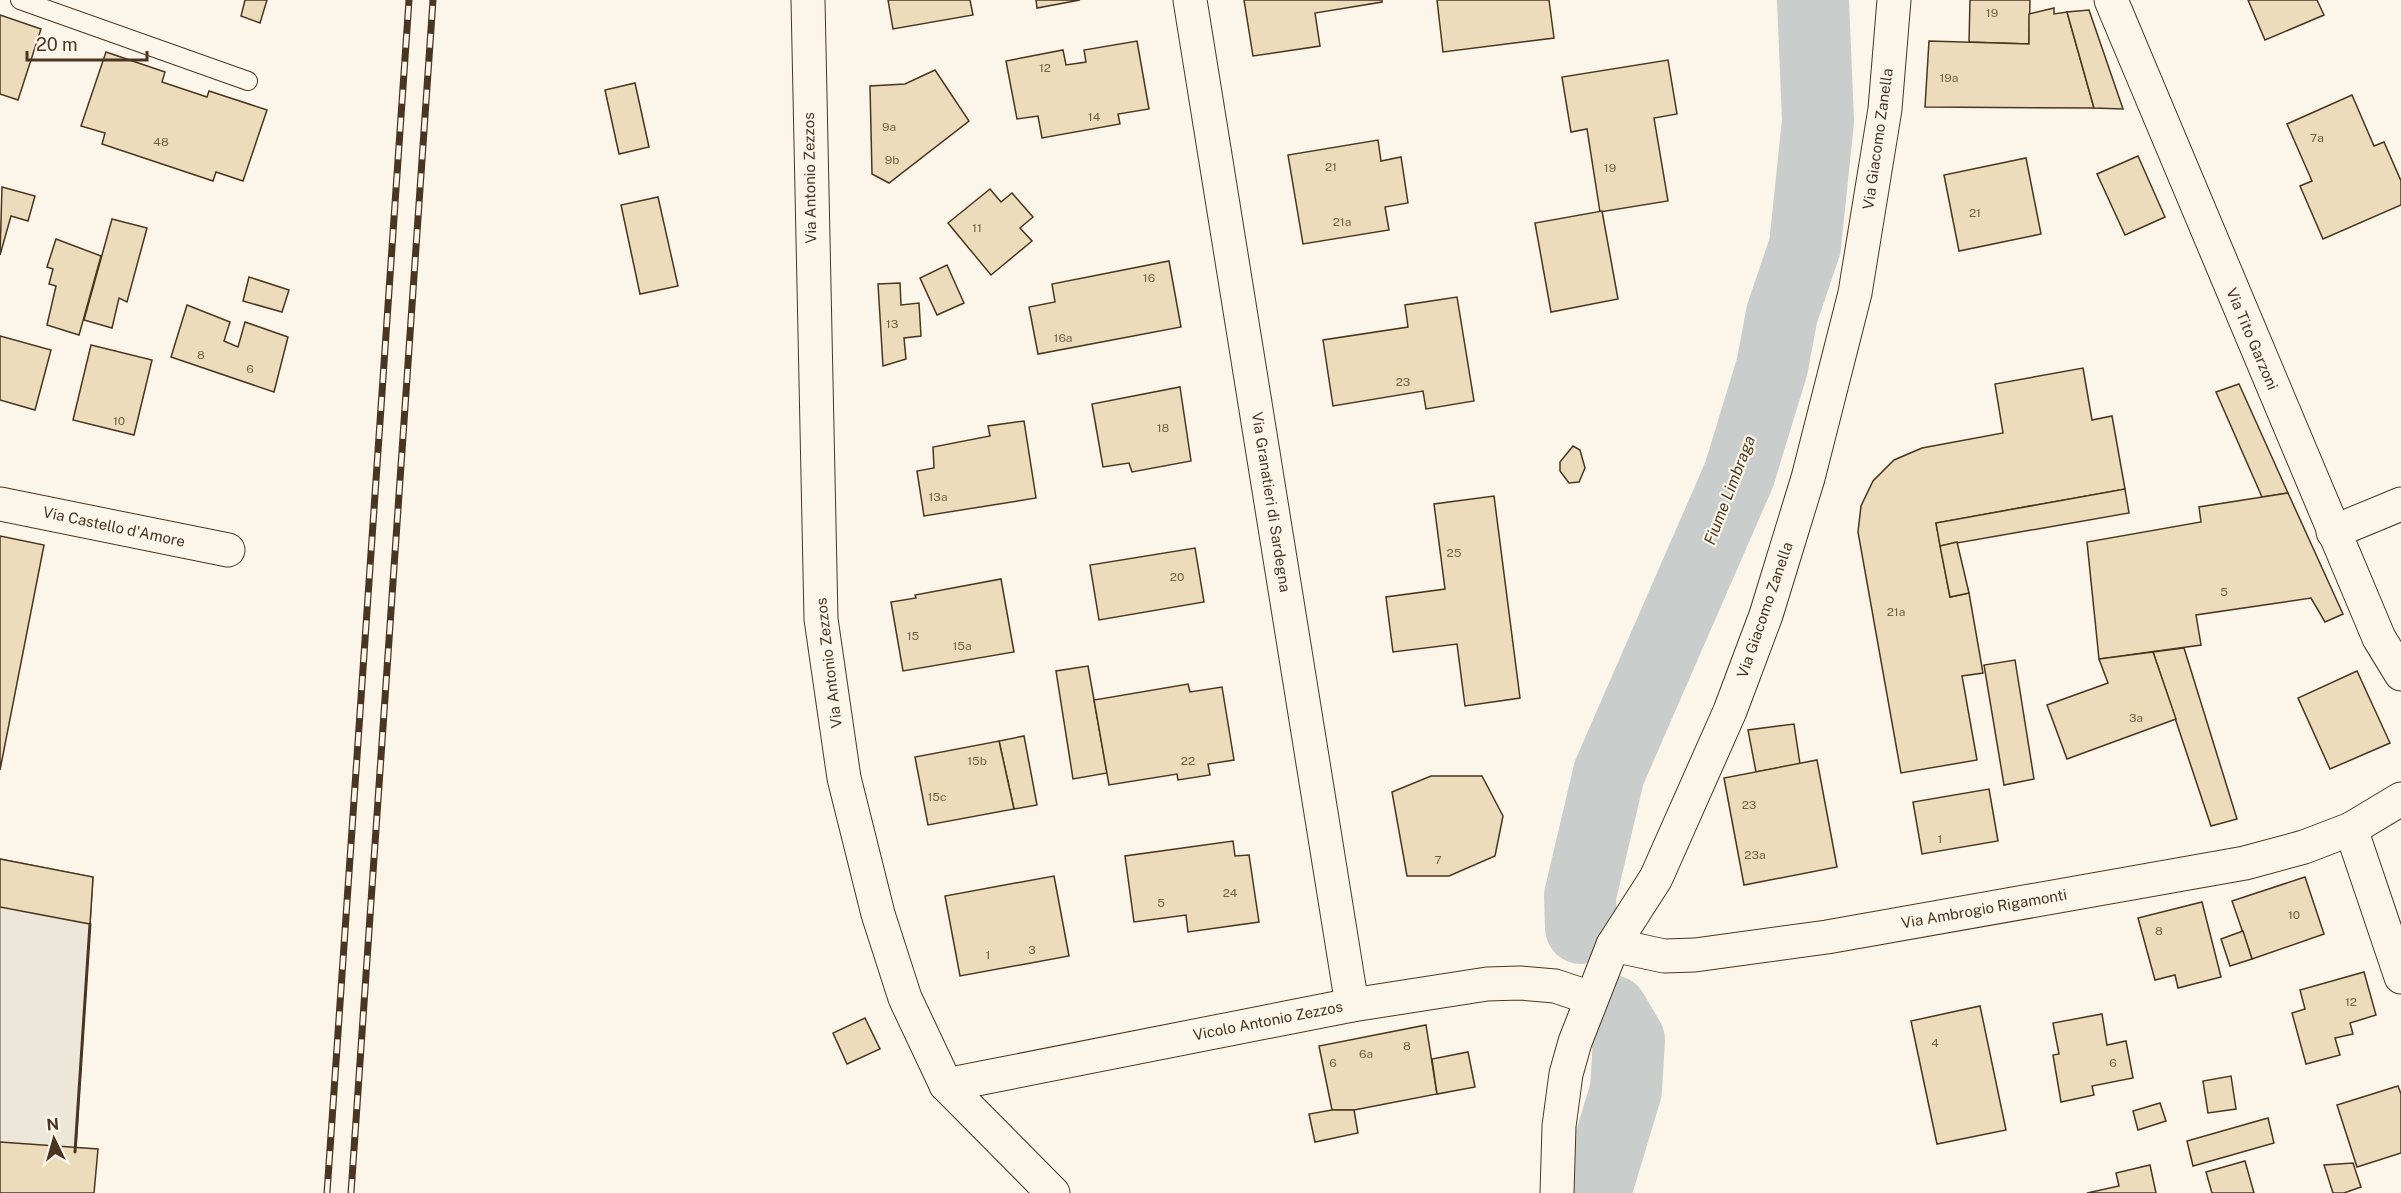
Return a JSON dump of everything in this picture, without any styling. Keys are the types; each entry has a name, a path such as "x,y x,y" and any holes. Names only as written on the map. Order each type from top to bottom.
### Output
{"street":[{"name":"Via Antonio Zezzos","path":"808,0 821,619 844,778 878,914 906,998 946,1085 1053,1193"},
{"name":"Via Granatieri di Sardegna","path":"1190,0 1352,1005"},
{"name":"Via Giacomo Zanella","path":"1557,1193 1558,1136 1566,1074 1591,998 1613,945 1656,878 1730,711 1766,615 1808,478 1855,293 1886,110 1894,0"},
{"name":"Via Tito Garzoni","path":"2111,0 2333,532 2379,638 2401,674"},
{"name":"Via Castello d'Amore","path":"0,504 228,550"},
{"path":"2333,532 2401,504"},
{"name":"Via Ambrogio Rigamonti","path":"1613,945 1664,956 1827,937 2245,863 2304,847 2351,829 2401,799"},
{"path":"2351,829 2401,977"},
{"name":"Vicolo Antonio Zezzos","path":"946,1085 1352,1005 1487,984 1521,983 1555,986 1591,998"}],"lane":[{"path":"20,0 248,81"}],"shaded area":[{"path":"0,859 93,877 74,1178 0,1174"}],"building":[{"path":"245,0 267,0 260,23 241,16"},
{"path":"888,0 970,0 973,15 893,29"},
{"path":"1036,0 1080,0 1037,8"},
{"path":"1244,0 1382,0 1382,2 1315,13 1320,46 1253,56"},
{"path":"1437,0 1549,0 1554,38 1443,52"},
{"path":"1970,0 2030,0 2029,44 1969,42"},
{"path":"2248,0 2317,0 2324,15 2265,40"},
{"path":"2054,8 2054,14 2067,12 2094,108 1925,107 1929,41 2029,44 2029,14"},
{"path":"2089,10 2123,109 2094,108 2067,12"},
{"path":"0,15 41,29 18,100 0,94"},
{"path":"1137,41 1149,109 1118,114 1120,124 1042,138 1038,116 1017,119 1006,61 1063,50 1066,65 1086,62 1084,50"},
{"path":"106,52 165,72 162,82 207,97 209,91 267,110 243,181 216,172 213,181 102,144 105,133 81,126"},
{"path":"1668,60 1677,114 1654,118 1668,201 1600,212 1587,129 1571,132 1562,77"},
{"path":"935,70 969,121 889,183 872,174 870,86 905,84"},
{"path":"635,83 649,147 619,154 605,90"},
{"path":"2352,95 2374,146 2384,142 2401,181 2401,205 2323,239 2300,186 2312,181 2287,124"},
{"path":"1378,140 1381,161 1401,157 1408,203 1385,207 1389,230 1303,244 1288,155"},
{"path":"2138,156 2165,217 2125,235 2097,174"},
{"path":"2026,158 2041,234 1959,251 1944,175"},
{"path":"2,187 35,196 28,221 11,216 0,255"},
{"path":"990,189 1001,202 1012,193 1033,217 1020,228 1032,241 991,275 948,223"},
{"path":"658,197 678,286 640,294 621,205"},
{"path":"1602,211 1618,299 1551,312 1535,223"},
{"path":"112,219 147,228 127,302 119,298 112,328 84,320"},
{"path":"56,239 101,256 79,335 47,325 56,286 49,284 53,269 47,267"},
{"path":"1169,261 1181,327 1038,354 1029,307 1055,302 1052,284"},
{"path":"947,265 964,303 937,315 920,278"},
{"path":"249,277 289,290 282,312 243,301"},
{"path":"900,283 901,305 919,303 921,336 904,338 906,359 883,366 878,284"},
{"path":"1457,297 1474,401 1426,409 1423,391 1333,406 1323,340 1408,327 1405,305"},
{"path":"187,305 230,322 224,341 238,347 245,322 288,337 274,392 171,357"},
{"path":"0,336 51,350 35,410 0,400"},
{"path":"91,345 152,360 134,435 73,420"},
{"path":"2083,368 2092,420 2112,416 2125,489 1936,523 1950,597 1969,593 1983,673 1962,676 1977,760 1901,773 1858,532 1861,506 1873,481 1894,460 1922,448 2003,433 1995,384"},
{"path":"2239,384 2288,493 2262,497 2216,392"},
{"path":"1180,387 1191,461 1132,472 1129,463 1103,467 1092,404"},
{"path":"1024,421 1036,498 924,516 917,471 934,468 933,447 990,436 988,426"},
{"path":"1573,446 1580,450 1585,468 1579,482 1569,483 1560,471 1560,462"},
{"path":"2125,489 2129,513 1940,546 1936,523"},
{"path":"2288,493 2343,614 2325,622 2311,598 2196,615 2201,645 2099,659 2087,542 2201,522 2199,507"},
{"path":"1494,496 1520,698 1465,706 1457,644 1393,652 1386,597 1445,589 1434,504"},
{"path":"0,536 44,545 0,770"},
{"path":"1957,542 1969,593 1950,597 1940,546"},
{"path":"1195,548 1204,602 1099,620 1090,565"},
{"path":"1001,579 1014,652 903,671 891,602 916,598 915,595"},
{"path":"2184,648 2237,819 2211,826 2153,652"},
{"path":"2153,652 2176,719 2067,759 2047,705 2108,683 2099,659"},
{"path":"2015,660 2034,779 2004,785 1984,665"},
{"path":"1088,666 1107,773 1073,779 1056,671"},
{"path":"2357,671 2390,743 2330,769 2298,698"},
{"path":"1188,684 1190,692 1222,687 1234,760 1208,764 1210,775 1178,780 1177,774 1109,785 1094,700"},
{"path":"1794,724 1800,764 1756,772 1748,730"},
{"path":"1024,736 1037,805 1014,809 999,741"},
{"path":"999,741 1014,809 928,825 915,757"},
{"path":"1817,760 1837,867 1744,885 1724,778"},
{"path":"1431,776 1482,776 1503,816 1495,856 1449,876 1407,876 1392,792"},
{"path":"1989,789 1998,841 1922,854 1913,802"},
{"path":"1233,841 1235,856 1249,855 1259,922 1188,932 1186,915 1134,922 1125,856"},
{"path":"0,859 93,877 90,924 0,907"},
{"path":"1054,876 1069,956 960,976 945,896"},
{"path":"2305,877 2324,934 2252,959 2232,901"},
{"path":"2202,902 2221,977 2178,988 2175,975 2155,980 2138,918"},
{"path":"2243,931 2252,959 2230,966 2221,939"},
{"path":"2364,972 2376,1015 2350,1023 2353,1034 2335,1038 2340,1055 2306,1064 2292,1013 2305,1009 2300,990"},
{"path":"1980,1006 2006,1130 1937,1144 1911,1021"},
{"path":"2102,1014 2107,1045 2126,1041 2133,1078 2092,1086 2094,1095 2061,1102 2053,1055 2059,1054 2053,1023"},
{"path":"865,1018 880,1049 847,1064 833,1033"},
{"path":"1426,1025 1437,1094 1354,1110 1332,1110 1319,1046"},
{"path":"1468,1052 1475,1087 1437,1094 1432,1059"},
{"path":"2231,1076 2236,1109 2208,1113 2203,1081"},
{"path":"2398,1086 2401,1094 2401,1153 2357,1167 2337,1105"},
{"path":"2160,1103 2166,1121 2138,1130 2133,1111"},
{"path":"1332,1110 1354,1110 1358,1133 1315,1142 1309,1114"},
{"path":"2268,1118 2274,1143 2193,1166 2187,1141"},
{"path":"0,1142 98,1149 94,1193 0,1193"},
{"path":"2245,1161 2254,1193 2212,1193 2206,1172"},
{"path":"2353,1163 2361,1187 2344,1193 2333,1193 2324,1165"},
{"path":"2150,1165 2156,1193 2087,1193 2119,1186 2116,1173"}],"waterway":[{"name":"Fiume Limbraga","path":"1581,928 1580,896 1609,773 1739,475 1772,367 1782,314 1805,246 1818,121 1813,0"},
{"name":"Fiume Limbraga","path":"1595,1193 1626,1090 1629,1040 1612,1011"}],"railway":[{"path":"327,1193 409,0"},
{"path":"351,1193 433,0"}],"wall":[{"path":"75,1152 90,924"}]}
